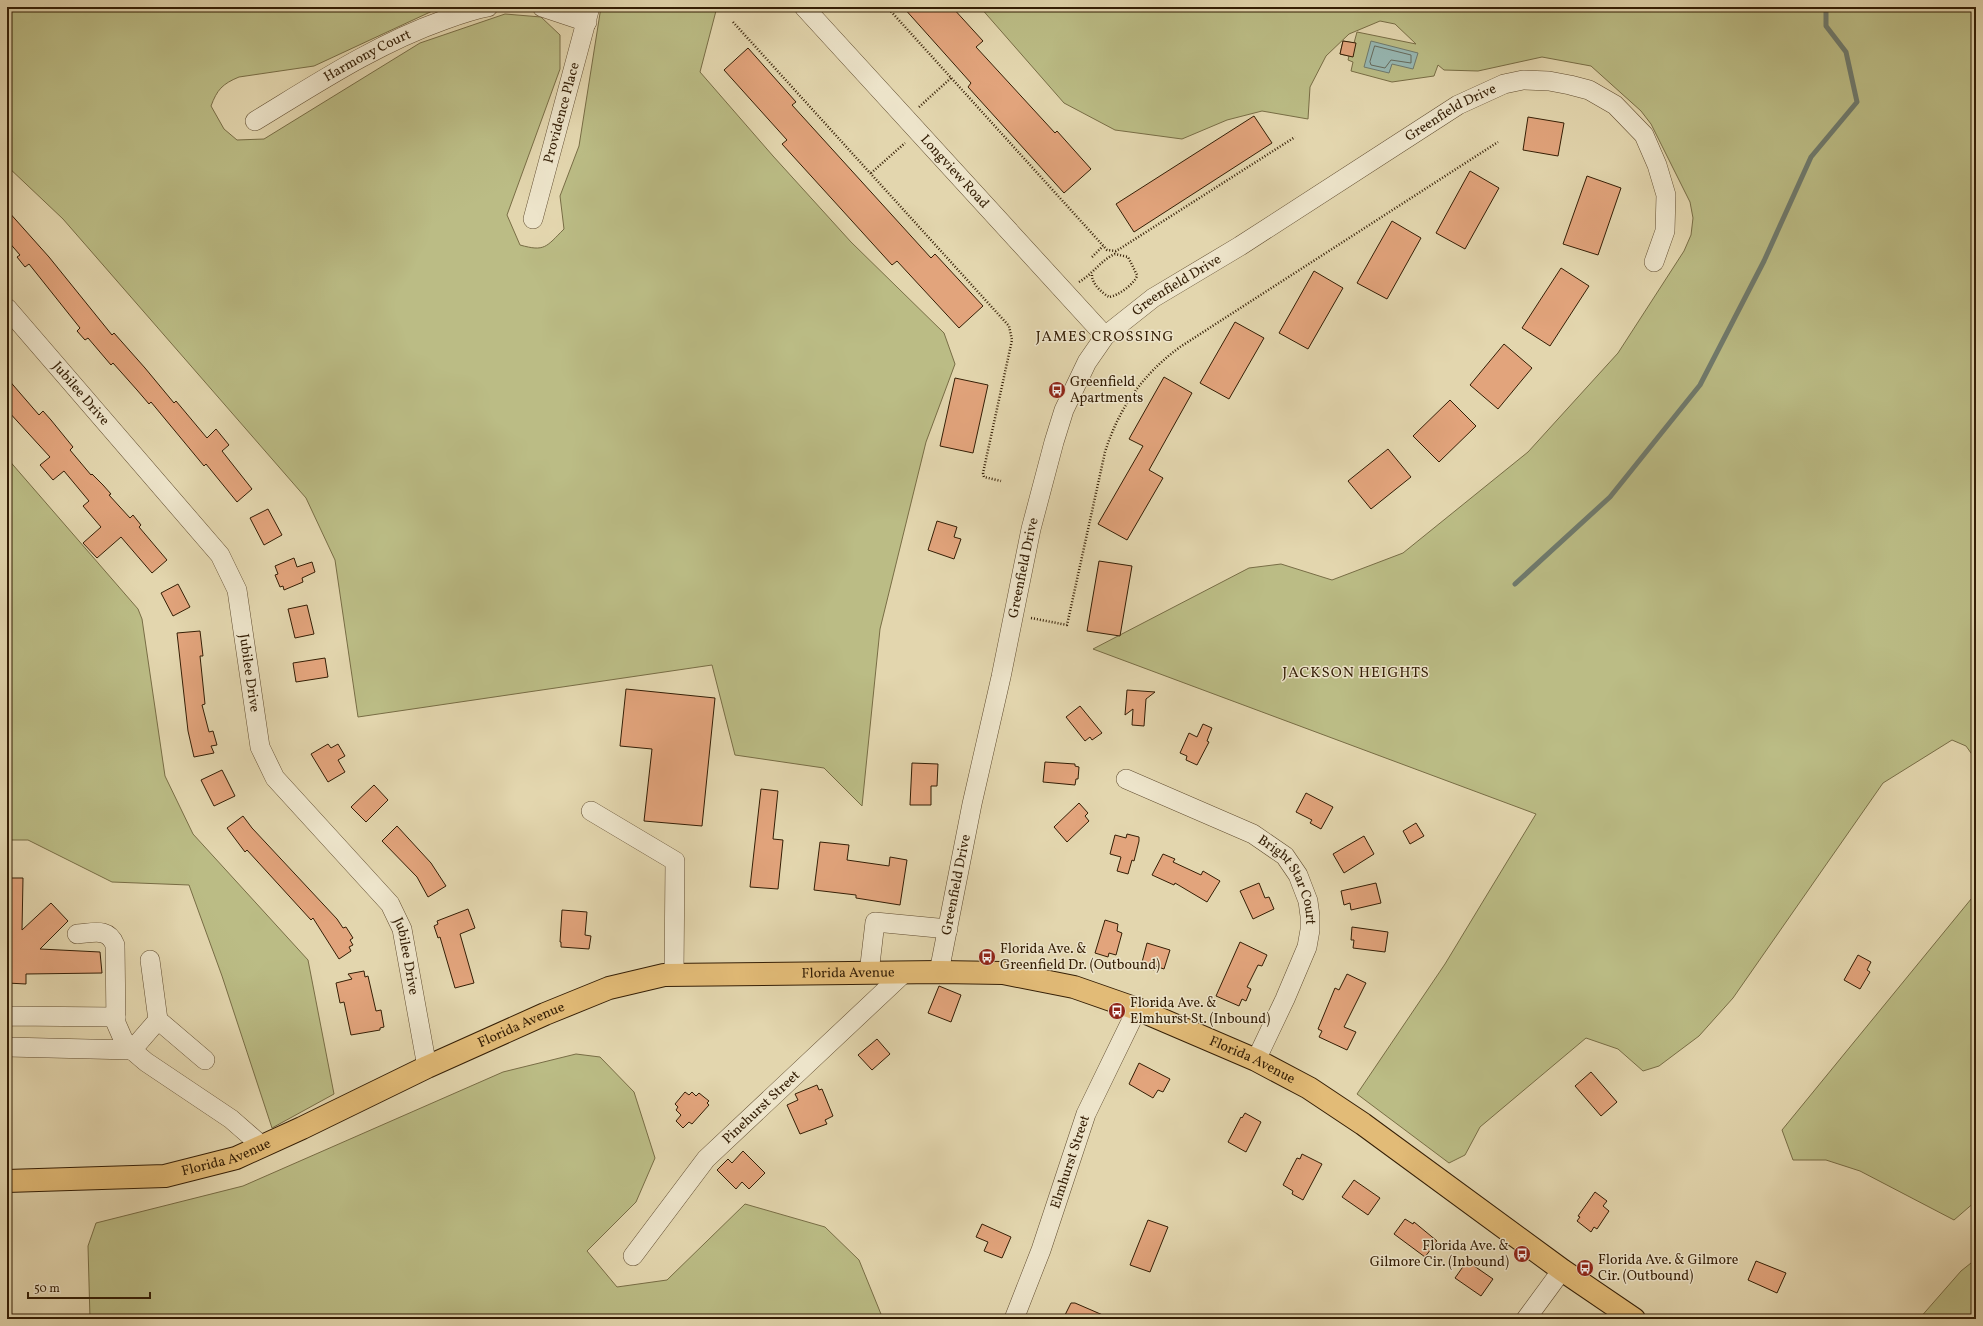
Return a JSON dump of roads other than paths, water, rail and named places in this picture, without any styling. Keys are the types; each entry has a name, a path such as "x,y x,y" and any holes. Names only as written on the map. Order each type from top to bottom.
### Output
{"main road":[{"name":"Florida Avenue","path":"7,1181 165,1176 236,1158 427,1067 545,1014 609,988 664,975 905,972 1003,973 1074,987 1137,1009 1256,1060 1310,1088 1363,1124 1562,1270 1634,1319"}],"street":[{"name":"Harmony Court","path":"255,121 378,48 427,26 476,9 488,7"},
{"path":"542,7 588,15"},
{"name":"Longview Road","path":"804,7 1105,336"},
{"name":"Providence Place","path":"533,219 588,15"},
{"name":"Greenfield Drive","path":"939,972 1031,529 1064,410 1086,362 1105,336 1153,298 1240,246 1458,105 1504,84 1523,80 1562,84 1589,90 1616,105 1644,135 1657,165 1666,195 1665,231 1654,262"},
{"name":"Jubilee Drive","path":"7,308 220,555 237,590 260,747 275,778 390,904 402,929 427,1067"},
{"name":"Bright Star Court","path":"1126,779 1253,834 1285,856 1298,875 1308,901 1310,916 1310,930 1307,947 1285,999 1256,1060"},
{"path":"591,811 675,861 674,975"},
{"path":"869,973 875,922 948,929"},
{"path":"77,934 107,934 115,945 116,1023 123,1039 132,1050 146,1062 230,1119 262,1146"},
{"path":"150,960 158,1020 205,1060"},
{"name":"Pinehurst Street","path":"633,1256 706,1159 905,972"},
{"name":"Elmhurst Street","path":"1014,1319 1041,1250 1086,1114 1137,1009"},
{"path":"7,1018 116,1017"},
{"path":"132,1050 158,1020"},
{"path":"7,1048 132,1050"},
{"path":"1526,1319 1562,1270"}],"water":[{"path":"1371,41 1418,53 1413,69 1392,64 1389,73 1364,67"}],"waterway":[{"path":"1515,584 1610,497 1700,385 1764,261 1811,157 1857,102 1846,52 1826,26 1826,7"}],"place":[{"name":"Greenfield Apartments","path":"1057,390"},
{"name":"Florida Ave. & Greenfield Dr. (Outbound)","path":"987,957"},
{"name":"Florida Ave. & Elmhurst St. (Inbound)","path":"1117,1011"},
{"name":"Florida Ave. & Gilmore Cir. (Inbound)","path":"1522,1254"},
{"name":"Florida Ave. & Gilmore Cir. (Outbound)","path":"1585,1268"}],"district":[{"name":"JAMES CROSSING","path":"1105,337"},
{"name":"JACKSON HEIGHTS","path":"1356,673"}]}
